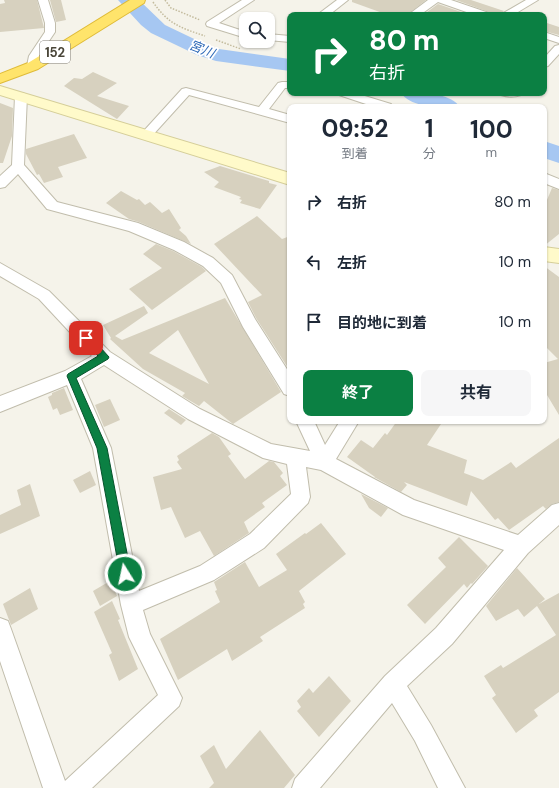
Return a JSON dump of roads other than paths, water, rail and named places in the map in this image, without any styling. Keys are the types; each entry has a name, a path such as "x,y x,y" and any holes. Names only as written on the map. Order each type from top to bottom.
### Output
{"highway":[{"name":"152","path":"0,79 33,66 107,18 138,0"}],"street":[{"path":"33,66 34,56 50,32 50,23 43,0"},
{"path":"239,33 212,24 249,0"},
{"path":"326,12 343,0"},
{"path":"417,12 434,0"},
{"path":"441,0 477,12"},
{"path":"511,12 533,0"},
{"path":"547,36 559,40"},
{"path":"275,38 287,39"},
{"path":"547,61 559,48"},
{"path":"262,111 282,85 287,85"},
{"path":"0,90 287,178"},
{"path":"147,134 186,92 287,118"},
{"path":"0,184 18,166 21,96"},
{"path":"352,96 378,104"},
{"path":"18,166 52,206 134,227 179,246 208,262 226,279 249,323 287,384"},
{"path":"547,178 559,184"},
{"path":"547,254 559,256"},
{"path":"0,270 44,295 104,357 194,414 269,452 324,462 410,508 521,546"},
{"path":"0,404 71,376 104,357"},
{"path":"71,376 102,448 131,605 140,637 171,698 74,788"},
{"path":"306,424 324,462"},
{"path":"324,462 348,424"},
{"path":"131,605 207,573 257,541 301,497 295,456"},
{"path":"304,788 393,684 444,636 521,546 559,512"},
{"path":"0,628 55,788"},
{"path":"393,684 423,733 447,780 453,788"}],"waterway":[{"name":"宮川","path":"128,0 158,29 204,51 216,55 287,65"},
{"name":"宮川","path":"420,96 441,104"},
{"name":"宮川","path":"547,150 559,155"}]}
